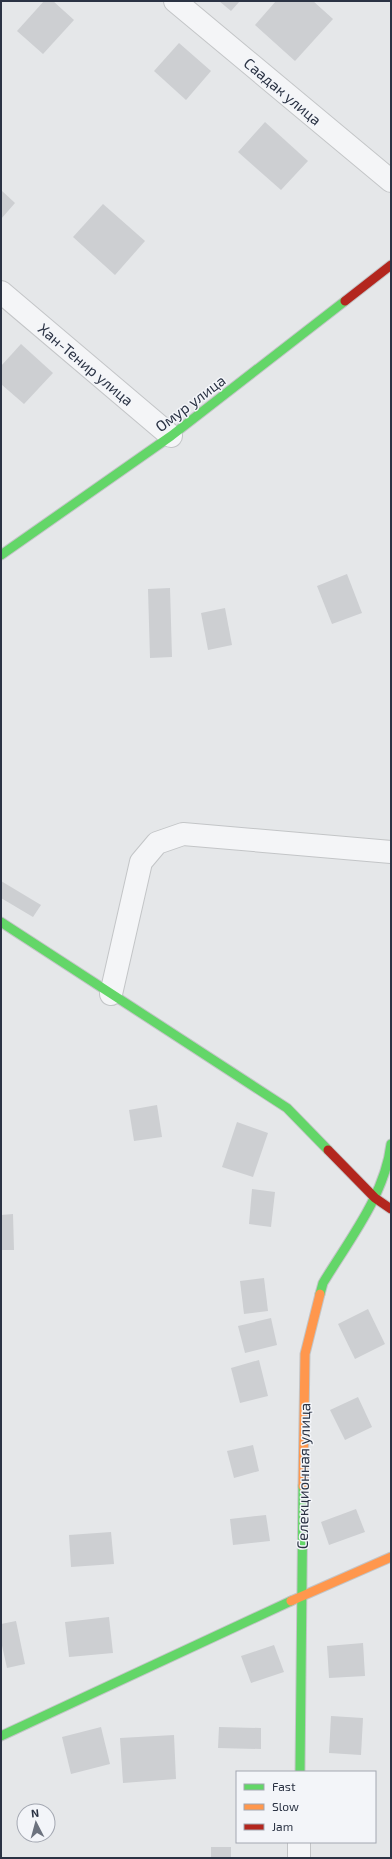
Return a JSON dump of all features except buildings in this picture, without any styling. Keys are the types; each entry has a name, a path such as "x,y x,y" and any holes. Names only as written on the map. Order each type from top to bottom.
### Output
{"street":[{"name":"Саадак улица","path":"175,1 391,181"},
{"name":"Омур улица","path":"1,556 171,436 391,265"},
{"name":"Хан-Тенир улица","path":"1,292 171,436"},
{"path":"111,994 141,862 157,843 183,834 391,852"},
{"path":"1,922 287,1108 375,1198 391,1209"},
{"name":"Селекционная улица","path":"300,1771 305,1354 323,1283 375,1198 388,1162 391,1144"},
{"path":"1,1736 301,1596 391,1556"},
{"path":"299,1843 299,1858"}],"traffic: fast":[{"path":"1,555 171,436 345,301"},
{"path":"1,922 287,1108 328,1150"},
{"path":"320,1294 323,1283 374,1199 382,1181 391,1144"},
{"path":"300,1771 303,1486"},
{"path":"1,1736 291,1601"}],"traffic: slow":[{"path":"303,1486 305,1354 320,1294"},
{"path":"291,1601 391,1557"}],"traffic: jam":[{"path":"345,301 391,265"},
{"path":"328,1150 375,1198 391,1209"}]}
